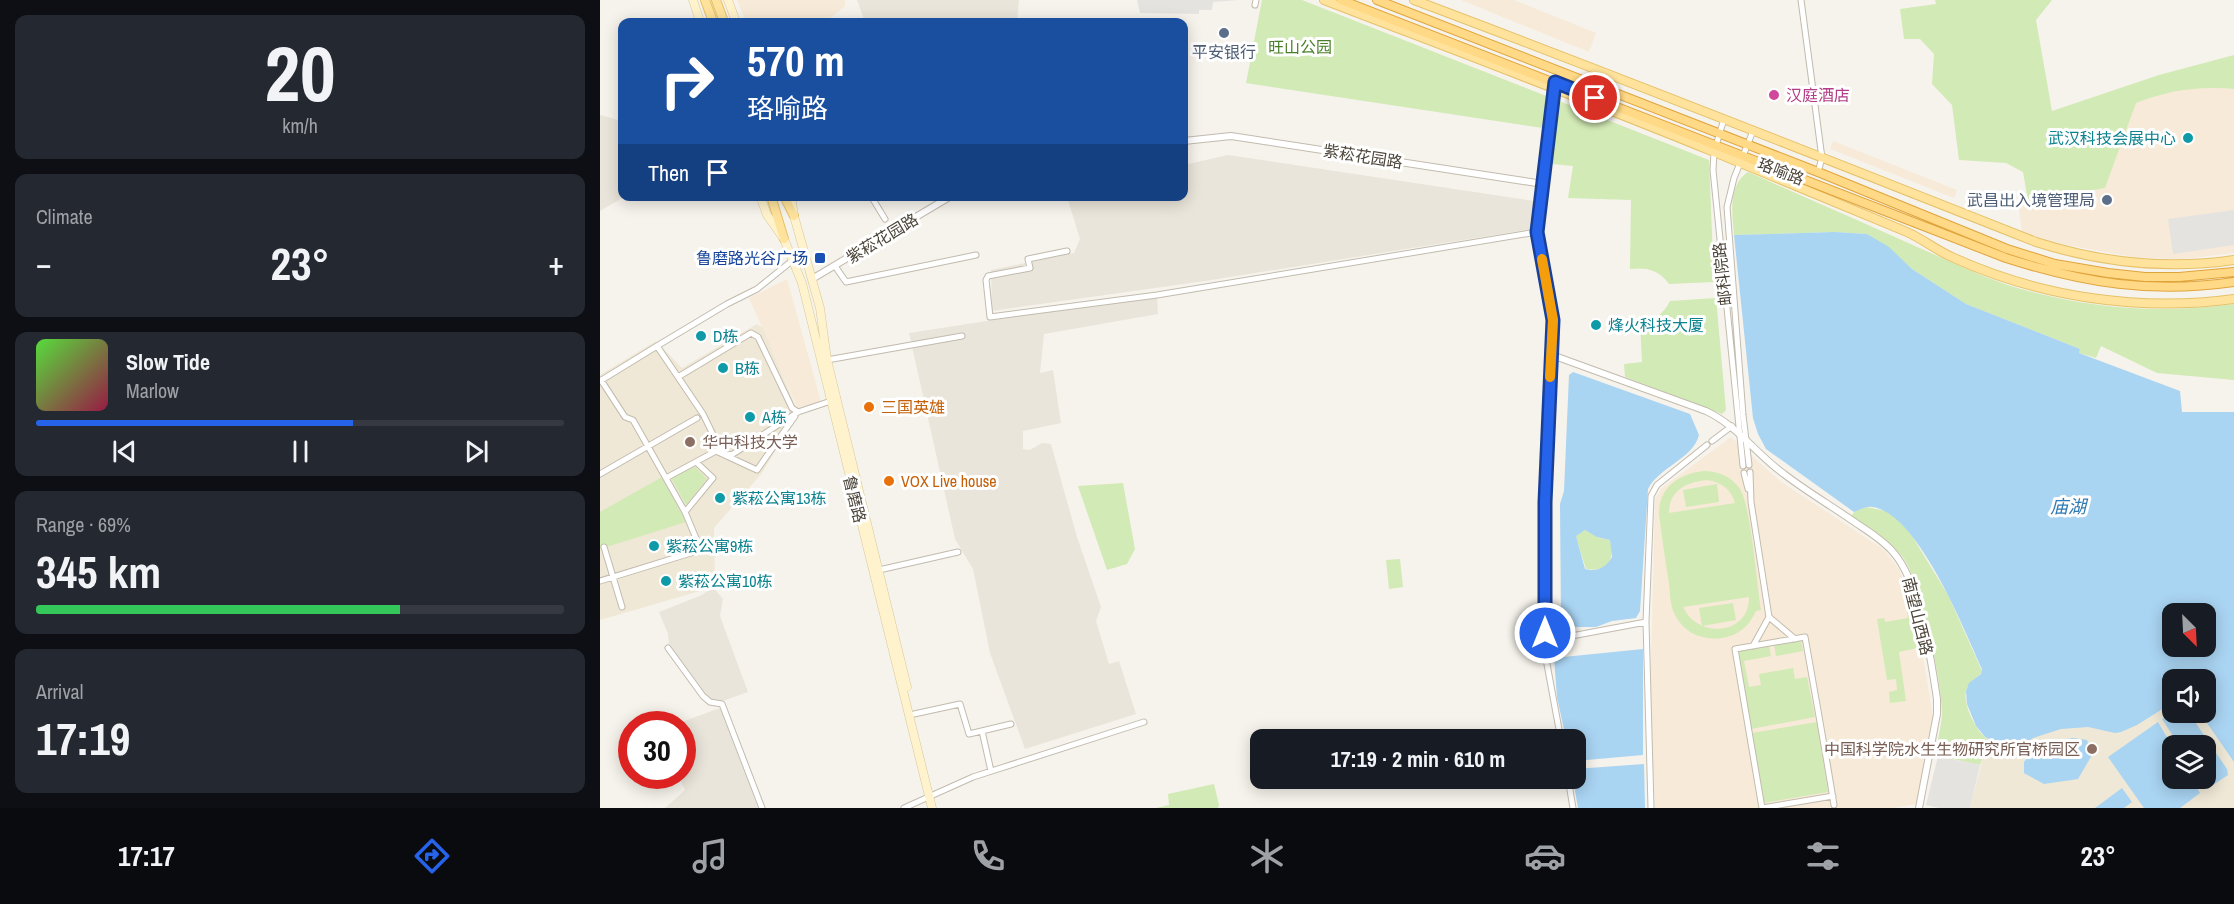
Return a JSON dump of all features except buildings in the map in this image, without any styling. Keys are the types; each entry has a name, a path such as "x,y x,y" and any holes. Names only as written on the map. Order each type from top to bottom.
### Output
{"highway":[{"name":"珞喻路","path":"1341,0 1715,149 2006,258 2065,276 2108,284 2148,287 2206,286 2234,282"},
{"name":"珞喻路","path":"1377,0 1818,172 2007,249 2055,264 2145,277 2179,277 2234,272"}],"main road":[{"path":"693,0 699,18"},
{"path":"705,0 712,18"},
{"path":"716,0 723,18"},
{"path":"728,0 735,18"},
{"path":"1324,0 1555,86"},
{"path":"1414,0 2036,242 2076,254 2147,265 2189,266 2234,260"},
{"path":"1741,159 1911,234 1953,258 2032,286 2074,295 2141,304 2179,304 2234,299"},
{"name":"鲁磨路","path":"762,201 767,215 784,239 802,283 931,795 937,808"},
{"path":"773,201 784,239"},
{"path":"786,201 794,216"},
{"name":"鲁磨路","path":"792,201 820,308 827,360 914,714 932,808"}],"street":[{"path":"1801,0 1822,158 1818,172"},
{"path":"1555,86 1537,232 1553,316 1545,502 1544,648 1558,729"},
{"name":"邮科院路","path":"1724,119 1715,149 1713,170 1737,425"},
{"path":"1753,130 1731,188 1727,213 1737,425 1769,617 1753,646"},
{"name":"紫菘花园路","path":"1188,141 1231,136 1543,184"},
{"path":"874,201 885,219"},
{"name":"紫菘花园路","path":"812,279 943,201"},
{"path":"1067,251 1028,259 1030,268 988,276 986,280 990,317 1157,296 1537,232"},
{"path":"835,266 846,282 976,255"},
{"path":"600,581 694,552 698,543 685,512 633,420 625,417 601,380 727,304 757,289 793,260"},
{"path":"678,376 751,333 758,337 792,408 798,412"},
{"path":"827,360 962,336"},
{"path":"657,346 703,414 721,452 726,454 733,454 798,412 831,401"},
{"name":"南望山西路","path":"1552,355 1706,411 1737,425 1745,438 1784,474 1886,545 1908,573 1919,607 1937,707 1919,808"},
{"path":"666,478 716,451 757,470 798,412"},
{"path":"600,474 697,418"},
{"path":"1737,425 1745,438 1746,469"},
{"path":"1651,808 1646,622 1649,508 1652,491 1709,443 1737,425"},
{"path":"685,512 713,478 696,462"},
{"path":"604,547 622,607"},
{"path":"879,570 958,552"},
{"path":"1769,617 1795,639"},
{"path":"1545,640 1646,622"},
{"path":"1833,796 1762,808 1735,649 1805,637 1833,796 1834,805"},
{"path":"668,648 702,696 710,702 722,704 762,808"},
{"path":"914,714 960,704 969,734 1011,724"},
{"path":"904,808 991,771 1144,722"},
{"path":"982,731 991,771"},
{"path":"1570,789 1573,808"}],"shaded area":[{"path":"737,0 845,0 845,6 830,18 744,18"},
{"path":"857,0 1019,0 1017,18 864,18"},
{"path":"1137,0 1239,0 1213,2 1212,10 1199,10 1199,14 1140,13"},
{"path":"1461,0 1514,0 1596,33 1589,52"},
{"path":"2204,87 2234,89 2234,253 2184,259 2139,258 2050,242 2022,232 2018,203 2105,188 2135,103 2174,90"},
{"path":"600,115 618,120 618,200 600,211"},
{"path":"1833,141 1957,190 1954,198 1830,149"},
{"path":"1228,155 1534,201 1532,229 1205,281 992,311 991,270 1074,253 1080,239 1068,201 1188,201 1188,164"},
{"path":"2234,210 2234,245 2173,254 2168,219"},
{"path":"787,279 821,402 798,409 749,298"},
{"path":"1157,295 1158,314 1044,334 1040,373 1053,370 1061,423 1023,431 1023,449 1030,450 1042,443 1051,444 1077,537 1101,607 1096,621 1109,664 1119,661 1136,714 1025,749 990,653 973,569 955,539 909,333"},
{"name":"华中科技大学","path":"757,324 763,328 798,412 762,473 714,528 715,580 707,589 600,620 600,375 656,341 682,368"},
{"path":"1731,437 1780,481 1883,549 1899,569 1917,621 1933,717 1917,804 1893,808 1655,808 1650,704 1655,499 1662,488"},
{"path":"713,587 723,599 720,616 748,692 717,703 706,698 669,645 668,634 659,612 702,595"},
{"name":"中国科学院水生生物研究所官桥园区","path":"2162,693 2162,723 2216,722 2234,739 2234,808 1970,808 1983,757 2012,731"},
{"path":"720,708 758,808 665,808 684,789 696,789 696,717"},
{"path":"1938,756 1980,765 1970,808 1939,808 1926,805"}],"green space":[{"name":"旺山公园","path":"1262,0 1302,0 1709,160 1714,282 1669,284 1661,275 1652,270 1630,269 1631,200 1568,198 1573,166 1552,164 1556,130 1246,83"},
{"path":"1935,0 2052,0 2036,20 2052,111 2159,75 2234,55 2234,89 2184,90 2136,103 2105,188 2028,201 2023,172 2006,163 1959,160 1952,105 1932,84 1934,54 1920,39 1904,39 1900,9 1936,4"},
{"path":"1748,172 1968,269 2021,289 2075,301 2127,308 2179,309 2234,304 2234,380 2157,373 2101,346 2096,358 2079,353 2080,349 1966,304 1912,269 1889,248 1867,234 1835,232 1734,235 1732,209 1734,192 1737,184"},
{"path":"1716,298 1726,410 1722,414 1625,377 1624,364 1642,362 1640,323 1658,316 1670,301"},
{"path":"694,466 707,479 686,505 671,478"},
{"path":"1714,472 1728,478 1740,489 1747,512 1761,610 1756,611 1747,625 1728,637 1715,639 1701,637 1689,631 1679,621 1671,604 1659,514 1660,505 1662,496 1672,484 1694,473","holes":["1707,480 1725,487 1735,503 1669,513 1672,498 1680,489 1686,485","1749,597 1747,610 1741,619 1733,626 1722,629 1700,625 1690,618 1683,607"]},
{"path":"662,477 686,522 600,549 600,512"},
{"path":"1123,483 1135,549 1127,564 1107,570 1078,486"},
{"path":"1717,484 1719,502 1686,507 1683,490"},
{"path":"1866,507 1886,511 1901,522 1948,595 1982,671 1967,688 1966,700 1970,715 1986,738 2011,752 1983,757 1980,765 1935,755 1942,715 1941,700 1935,657 1923,608 1909,568 1902,556 1885,540 1851,517 1854,512"},
{"path":"1585,530 1600,538 1610,540 1611,554 1605,567 1586,569 1576,537"},
{"path":"1400,559 1403,587 1389,589 1386,560"},
{"path":"1910,598 1922,647 1899,652 1906,701 1890,703 1889,692 1897,690 1896,679 1887,680 1877,619 1884,618 1885,622 1908,618 1905,599"},
{"path":"1733,603 1736,620 1702,626 1699,608"},
{"path":"1801,640 1803,651 1776,656 1774,645"},
{"path":"1769,645 1771,656 1744,661 1749,687 1761,685 1759,674 1793,668 1795,679 1807,677 1815,717 1751,729 1737,651"},
{"path":"1817,722 1828,792 1764,803 1752,733"},
{"path":"1214,784 1218,808 1156,808 1169,805 1168,794"}],"water":[{"name":"庙湖","path":"1835,232 1867,234 1889,247 1912,269 1966,304 2080,349 2079,353 2180,391 2182,412 2234,412 2234,762 2207,723 2216,723 2216,669 2162,669 2162,709 2121,732 2115,733 2088,727 2061,729 2033,738 2014,752 1985,737 1976,726 1967,704 1966,691 1969,683 1981,674 1982,669 1952,602 1922,550 1906,529 1889,514 1872,507 1854,512 1766,449 1753,418 1734,235"},
{"path":"1573,372 1690,414 1699,435 1690,450 1653,481 1648,489 1640,611 1636,618 1612,621 1596,627 1565,627 1561,619 1560,504 1564,491 1569,375","holes":["1585,530 1597,537 1610,540 1612,557 1600,568 1585,569 1576,536"]},
{"path":"1643,649 1643,755 1586,760 1586,729 1564,729 1557,697 1554,658"},
{"path":"2158,722 2166,735 2162,735 2162,789 2197,789 2200,793 2180,808 2144,808 2108,757"},
{"path":"2165,723 2196,723 2204,735 2172,735"},
{"path":"2073,738 2087,740 2092,755 2078,779 2044,784 2024,773 2024,762 2034,752 2053,743"},
{"path":"2216,753 2227,769 2228,775 2216,783"},
{"path":"1644,764 1645,808 1578,808 1575,789 1586,789 1586,768"},
{"path":"2122,788 2132,802 2124,808 2095,808"}],"slow traffic":[{"path":"1542,259 1553,320 1550,377"}],"place":[{"name":"平安银行","path":"1224,33"},
{"name":"汉庭酒店","path":"1774,95"},
{"name":"武汉科技会展中心","path":"2188,138"},
{"name":"武昌出入境管理局","path":"2107,200"},
{"name":"鲁磨路光谷广场","path":"820,258"},
{"name":"烽火科技大厦","path":"1596,325"},
{"name":"D栋","path":"701,336"},
{"name":"B栋","path":"723,368"},
{"name":"三国英雄","path":"869,407"},
{"name":"A栋","path":"750,417"},
{"name":"华中科技大学","path":"690,442"},
{"name":"VOX Live house","path":"889,481"},
{"name":"紫菘公寓13栋","path":"720,498"},
{"name":"紫菘公寓9栋","path":"654,546"},
{"name":"紫菘公寓10栋","path":"666,581"},
{"name":"中国科学院水生生物研究所官桥园区","path":"2092,749"}],"route":[{"path":"1545,633 1545,502 1553,320 1537,232 1555,82 1595,98"}]}
